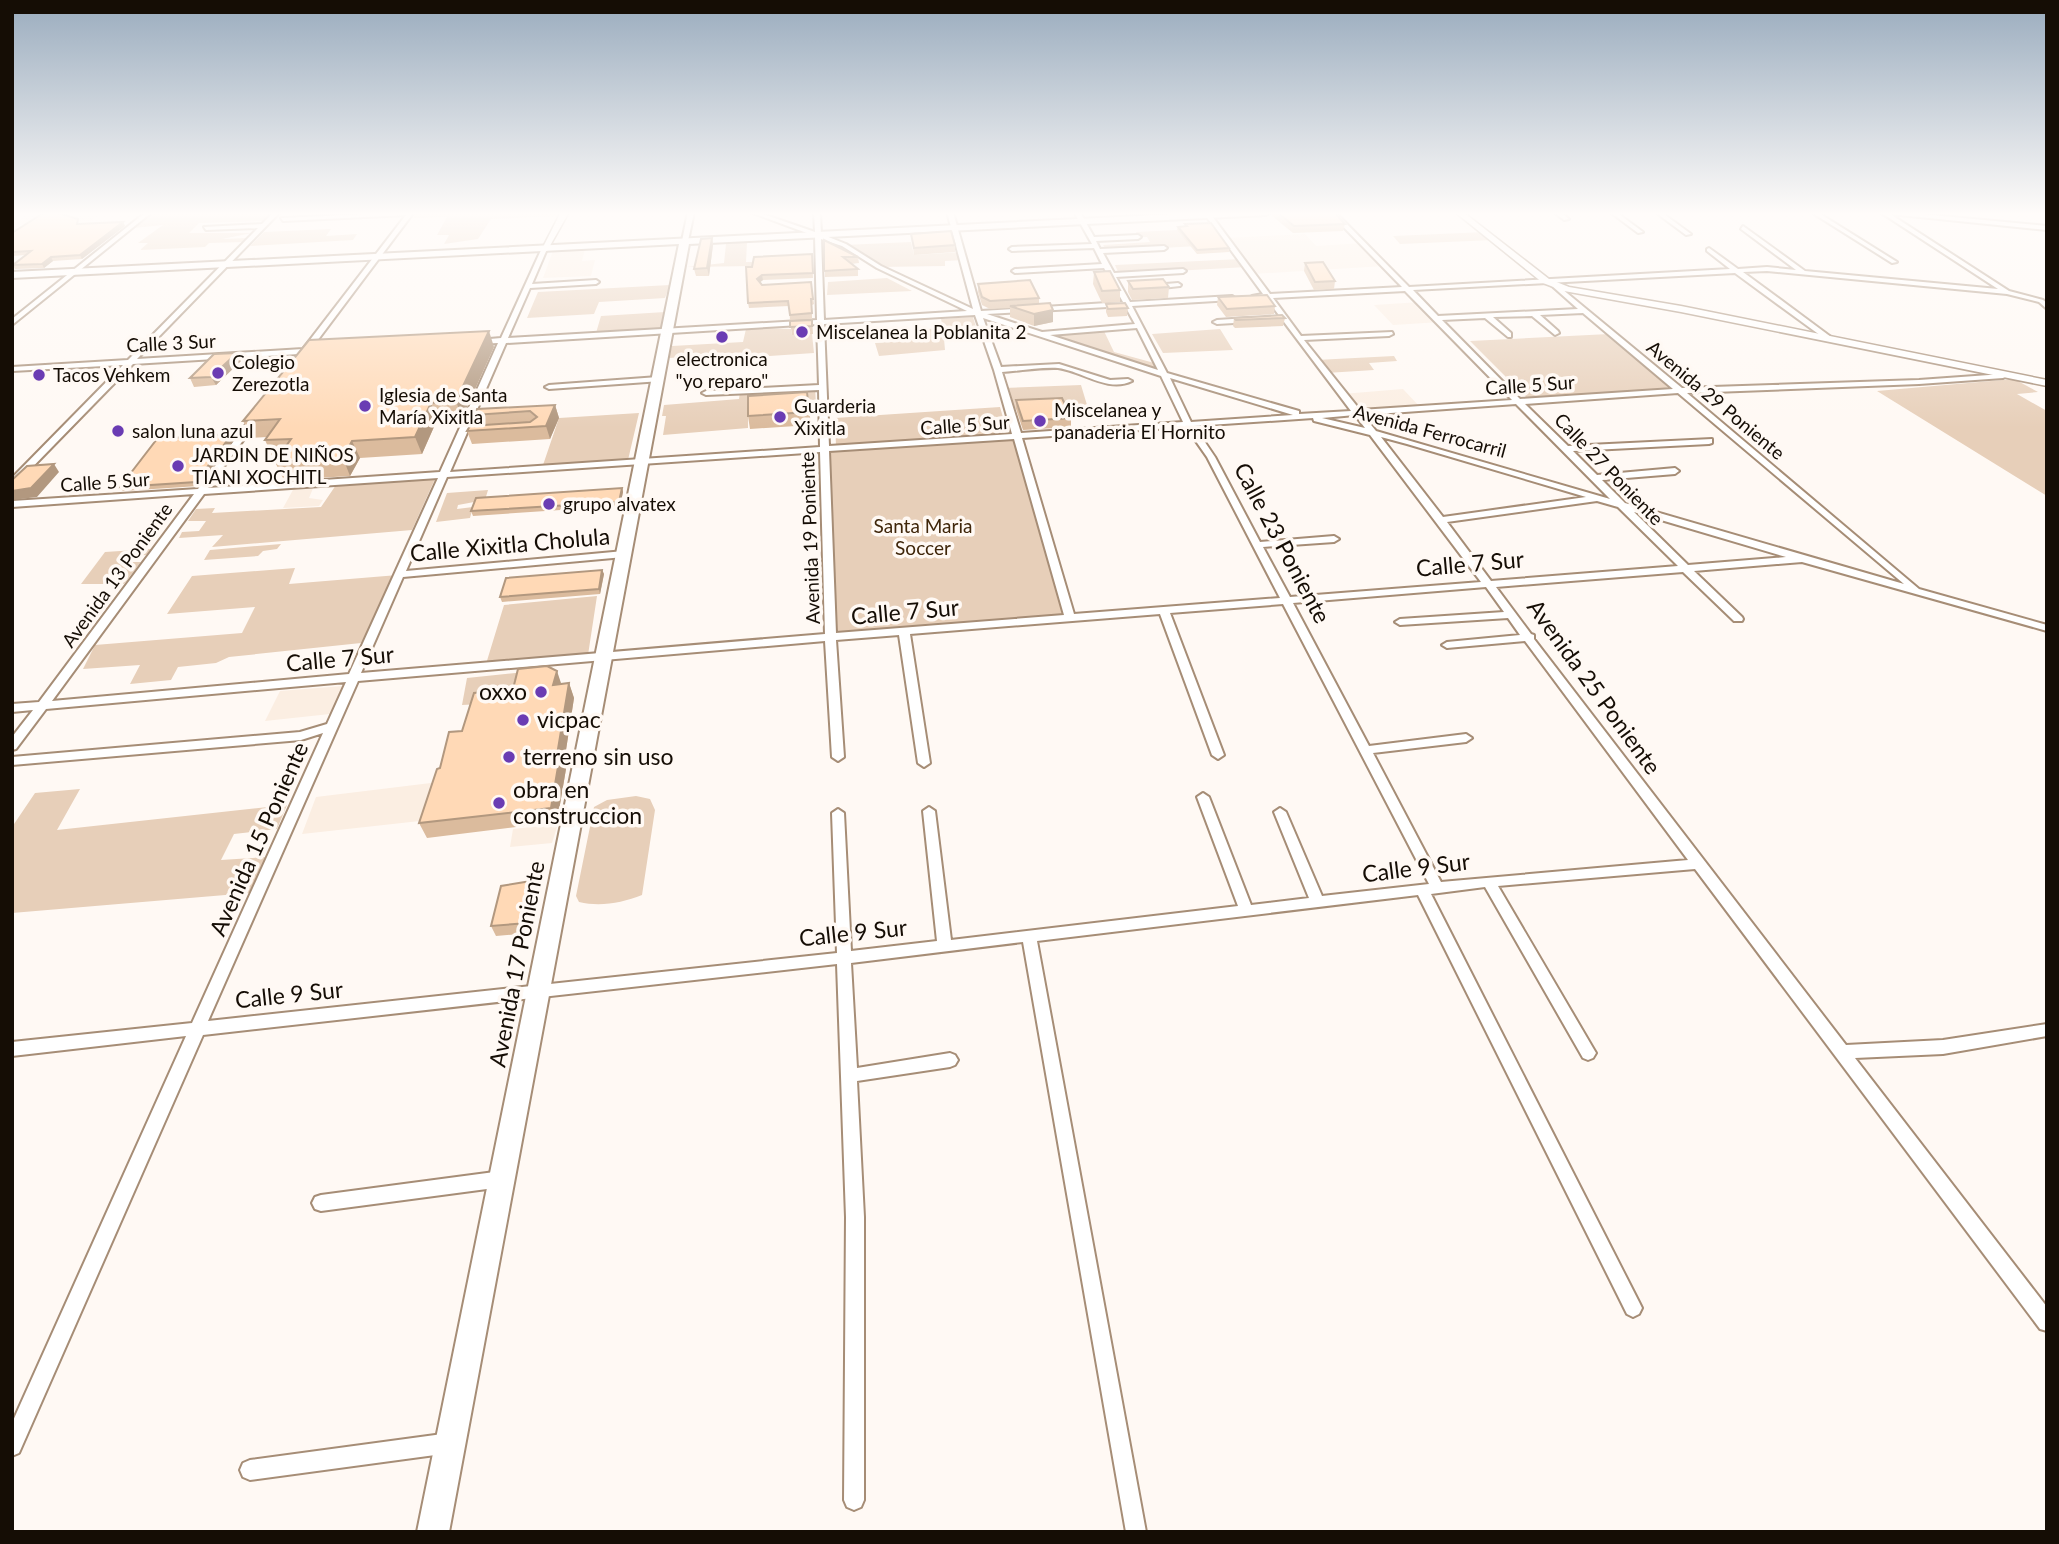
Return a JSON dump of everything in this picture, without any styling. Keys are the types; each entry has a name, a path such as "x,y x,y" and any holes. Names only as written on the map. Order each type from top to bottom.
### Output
{"main road":[{"name":"Avenida 17 Poniente","path":"433,1532 676,284"}],"street":[{"path":"12,323 59,284"},
{"path":"12,483 205,284"},
{"path":"298,362 357,284"},
{"path":"528,286 561,284"},
{"name":"Avenida 19 Poniente","path":"816,284 821,322 831,639 838,757"},
{"name":"Avenida Ferrocarril","path":"915,284 978,314 1163,374 2047,628"},
{"path":"971,284 1070,618"},
{"name":"Calle 23 Poniente","path":"1119,284 1126,304 1188,423 1211,457 1365,750 1633,1308"},
{"name":"Avenida 25 Poniente","path":"1259,284 1278,318 1299,338 1441,520 1580,708 2047,1322"},
{"name":"Calle 27 Poniente","path":"1403,284 1521,401 1618,503 1738,620"},
{"path":"463,343 1268,296 1525,284"},
{"name":"Avenida 29 Poniente","path":"1551,284 1917,591"},
{"path":"1555,284 2047,383"},
{"path":"1753,284 1828,339"},
{"path":"1929,284 2007,292 2044,301 2047,307"},
{"path":"1995,284 2007,292"},
{"path":"1148,287 1178,285"},
{"name":"Avenida 15 Poniente","path":"12,1446 444,475 467,435 502,341 528,286"},
{"path":"1437,318 1581,311"},
{"path":"1533,313 1555,333"},
{"path":"1486,315 1508,335"},
{"path":"1217,322 1261,319"},
{"path":"1038,334 1138,326"},
{"path":"1299,338 1390,334"},
{"name":"Calle 3 Sur","path":"12,369 319,351"},
{"path":"998,370 1059,366 1110,382 1128,381"},
{"name":"Calle 5 Sur","path":"12,504 1521,401 2003,376"},
{"path":"550,387 658,379"},
{"path":"706,394 823,387"},
{"name":"Avenida 13 Poniente","path":"12,746 267,402"},
{"path":"1570,452 1592,453 1594,450 1709,441"},
{"path":"1594,478 1675,471"},
{"path":"1441,520 1601,498"},
{"path":"1257,545 1334,539"},
{"name":"Calle Xixitla Cholula","path":"401,574 624,554"},
{"name":"Calle 7 Sur","path":"12,708 604,656 1802,559"},
{"path":"1164,611 1219,755"},
{"path":"1400,622 1513,615"},
{"path":"904,633 924,763"},
{"path":"1447,645 1530,637"},
{"path":"12,761 301,736 333,726"},
{"path":"301,736 326,742"},
{"path":"1365,750 1466,738"},
{"path":"1203,797 1247,911"},
{"path":"929,811 945,946"},
{"path":"1280,812 1318,903"},
{"path":"838,813 855,1217 854,1500"},
{"name":"Calle 9 Sur","path":"12,1049 843,958 1489,882 1698,864"},
{"path":"1489,882 1588,1053"},
{"path":"1029,936 1136,1532"},
{"path":"1842,1052 1943,1047 2047,1030"},
{"path":"848,1076 950,1060"},
{"path":"321,1203 502,1179"},
{"path":"250,1470 451,1443"}],"shaded area":[{"path":"1420,302 1441,322 1393,325 1374,305"},
{"path":"1403,389 1421,408 1356,412 1342,394"},
{"path":"314,486 309,498 323,500 319,506 283,508 294,488"},
{"path":"343,686 330,714 265,721 280,691"},
{"path":"439,782 429,820 302,834 316,797"},
{"path":"558,824 552,843 510,847 513,829"}],"green space":[{"path":"828,284 899,284 912,291 827,295"},
{"path":"670,285 665,298 599,302 594,314 527,318 538,292"},
{"path":"665,312 661,329 596,333 601,316"},
{"path":"973,317 979,337 944,339 945,350 879,356 875,343 916,340 914,330 943,328 941,319"},
{"path":"746,329 791,329 792,335 812,334 814,353 742,358 742,353 669,358 672,346 743,342"},
{"path":"1103,329 1114,352 1158,364 1163,374 1038,334"},
{"path":"1220,329 1233,350 1163,353 1152,334"},
{"path":"1609,334 1676,389 1527,398 1470,341"},
{"path":"1394,356 1397,361 1369,363 1374,370 1326,373 1316,360"},
{"path":"2014,379 2038,392 2017,394 2047,411 2047,496 1877,391"},
{"path":"1081,385 1087,405 1009,409 1003,388"},
{"path":"815,388 816,404 748,408 748,428 663,435 666,416 662,416 664,405 739,399 740,392"},
{"path":"1000,407 1008,435 836,446 835,418"},
{"path":"639,413 628,460 543,465 559,418"},
{"name":"Santa Maria Soccer","path":"1017,437 1070,618 831,639 825,450"},
{"path":"435,479 412,530 212,547 223,535 179,538 182,532 199,531 206,521 188,521 196,509 215,508 212,513 321,507 336,485"},
{"path":"488,490 485,500 458,505 457,509 473,507 470,518 436,522 447,493"},
{"path":"281,544 277,549 263,551 258,556 204,560 210,550"},
{"path":"151,549 146,555 136,556 132,562 141,562 124,584 81,584 105,552"},
{"path":"295,568 289,584 398,575 361,643 229,657 216,663 178,667 171,680 130,684 140,665 83,669 95,645 242,633 255,607 167,614 192,576"},
{"path":"597,596 588,655 486,664 504,605"},
{"path":"525,672 518,702 462,705 467,678"},
{"path":"80,789 57,830 287,805 277,829 234,834 221,860 266,857 249,893 12,913 12,827 35,793"},
{"path":"636,796 650,799 655,810 642,895 611,903 579,902 576,896 594,807 607,800"}],"building":[{"path":"747,284 811,284 812,313 790,315 788,301 748,303"},
{"path":"978,284 1032,284 1039,298 990,301 982,297"},
{"path":"1099,284 1117,284 1120,290 1102,291"},
{"path":"1130,284 1167,284 1169,287 1133,289"},
{"path":"1267,295 1275,306 1227,309 1218,297"},
{"path":"1050,303 1053,310 1034,314 1010,306"},
{"path":"1125,303 1128,308 1108,309 1106,304"},
{"path":"1282,315 1285,318 1234,318"},
{"path":"812,320 812,326 790,327 790,321"},
{"path":"489,331 456,401 431,403 415,437 352,441 343,458 275,462 291,439 265,440 280,419 243,421 309,340"},
{"path":"237,353 211,377 190,378 214,354"},
{"path":"807,392 809,412 748,416 748,396"},
{"path":"1062,398 1071,418 1023,421 1016,400"},
{"path":"555,405 546,426 467,431 470,426 530,422 537,417 530,411 474,415 477,409"},
{"name":"JARDIN DE NIÑOS TIANI XOCHITL","path":"232,434 196,482 120,487 157,439"},
{"path":"54,464 31,488 12,491 12,480 27,466"},
{"name":"grupo alvatex","path":"622,488 619,502 471,511 476,498"},
{"path":"602,570 599,589 500,597 506,578"},
{"path":"547,666 557,671 553,685 569,683 551,808 419,823 437,769 440,768 449,732 462,731 474,693 513,689 518,669"},
{"path":"537,880 528,923 491,926 501,886"}],"place":[{"name":"Miscelanea la Poblanita 2","path":"802,332"},
{"name":"electronica \"yo reparo\"","path":"722,337"},
{"name":"Colegio Zerezotla","path":"218,373"},
{"name":"Tacos Vehkem","path":"39,375"},
{"name":"Iglesia de Santa María Xixitla","path":"365,406"},
{"name":"Guarderia Xixitla","path":"780,417"},
{"name":"Miscelanea y panaderia El Hornito","path":"1040,421"},
{"name":"salon luna azul","path":"118,431"},
{"name":"JARDIN DE NIÑOS TIANI XOCHITL","path":"178,466"},
{"name":"grupo alvatex","path":"549,504"},
{"name":"oxxo","path":"541,692"},
{"name":"vicpac","path":"523,720"},
{"name":"terreno sin uso","path":"509,757"},
{"name":"obra en construccion","path":"499,803"}]}
